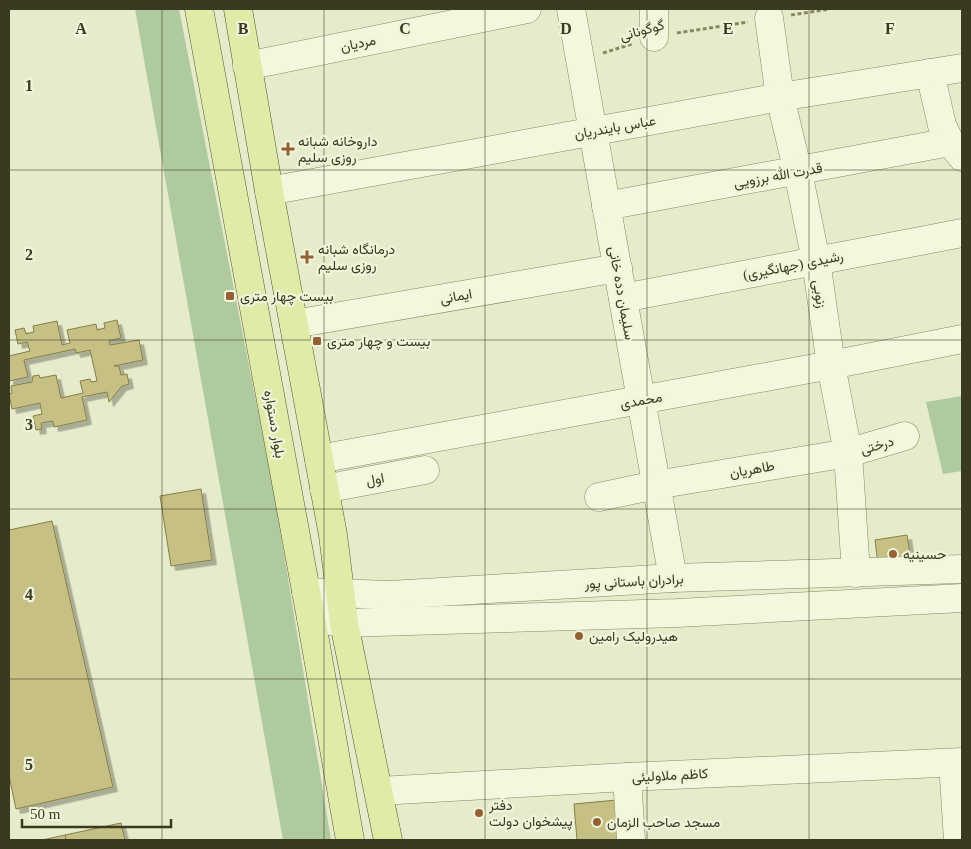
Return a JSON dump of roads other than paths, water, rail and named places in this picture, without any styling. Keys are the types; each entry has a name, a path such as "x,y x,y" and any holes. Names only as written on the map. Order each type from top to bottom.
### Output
{"main road":[{"name":"بلوار دستواره","path":"198,9 350,840"},
{"path":"238,9 269,192 333,535 344,623 388,840"}],"street":[{"name":"مردیان","path":"247,66 527,9"},
{"name":"سلیمان دده خانی","path":"572,9 673,578"},
{"path":"654,9 654,37"},
{"name":"زنوبی","path":"768,18 780,97 798,172 816,261 831,365 848,453 856,573"},
{"name":"عباس بایندریان","path":"269,192 780,97 962,68"},
{"path":"930,73 954,138"},
{"name":"قدرت الله برزویی","path":"606,206 798,172 954,138"},
{"name":"رشیدی (جهانگیری)","path":"623,298 962,233"},
{"name":"ایمانی","path":"294,324 618,268"},
{"name":"محمدی","path":"319,458 962,340"},
{"name":"درختی","path":"848,453 905,436"},
{"name":"طاهریان","path":"656,485 848,453"},
{"name":"اول","path":"324,489 425,470"},
{"path":"600,497 656,485"},
{"name":"برادران باستانی پور","path":"308,605 340,592 390,595 673,578 962,569"},
{"path":"308,605 344,623 677,613 962,598"},
{"path":"958,762 958,840"},
{"name":"کاظم ملاولیئی","path":"379,791 627,777 958,762"},
{"path":"627,777 631,840"}],"place":[{"name":"داروخانه شبانه روزی سلیم","path":"288,149"},
{"name":"درمانگاه شبانه روزی سلیم","path":"307,257"},
{"name":"بیست چهار متری","path":"230,296"},
{"name":"بیست و چهار متری","path":"317,341"},
{"name":"حسینیه","path":"893,554"},
{"name":"هیدرولیک رامین","path":"579,636"},
{"name":"دفتر پیشخوان دولت","path":"479,813"},
{"name":"مسجد صاحب الزمان","path":"597,822"}]}
